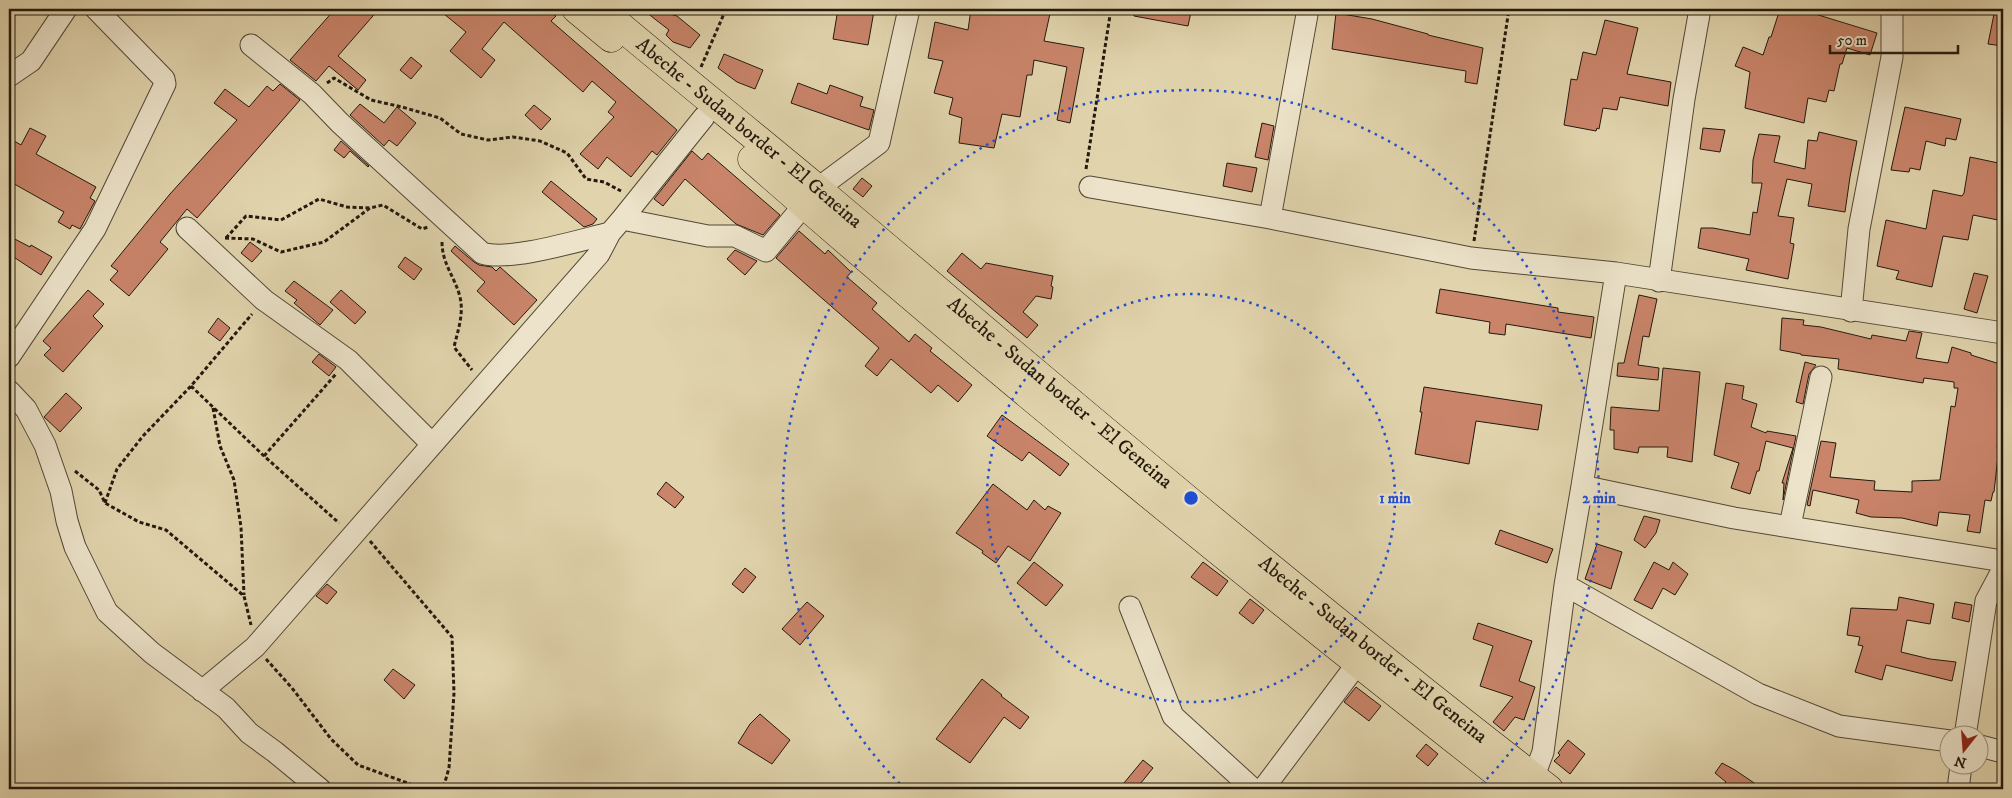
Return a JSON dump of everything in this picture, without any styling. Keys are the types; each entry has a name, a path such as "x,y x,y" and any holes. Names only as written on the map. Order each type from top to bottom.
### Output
{"highway":[{"name":"Abeche - Sudan border - El Geneina","path":"576,9 704,117 996,340 1364,655 1532,786"},
{"name":"Abeche - Sudan border - El Geneina","path":"600,9 692,86 810,197"}],"street":[{"path":"9,76 31,62 66,9"},
{"path":"9,357 95,229 165,84 164,79 96,9"},
{"path":"251,45 312,94 445,221 482,253 491,256 516,254 616,226 708,236 735,236 766,251 810,197 879,143 909,9"},
{"path":"1270,218 1308,9"},
{"path":"1659,281 1684,99 1700,9"},
{"path":"1851,311 1859,229 1892,57 1892,9"},
{"path":"202,691 255,647 356,532 599,254 616,226 704,117"},
{"path":"1087,183 1471,258 1616,273 1851,311 2003,333"},
{"path":"194,234 264,300 348,360 432,444"},
{"path":"1532,786 1543,752 1565,586 1616,273"},
{"path":"1790,526 1821,377"},
{"path":"9,391 26,410 44,445 61,491 75,547 108,612 152,653 226,708 249,733 320,789"},
{"path":"1582,486 1734,518 2003,561"},
{"path":"1967,726 1986,602 2003,569"},
{"path":"1565,586 1758,694 1839,726 1940,740"},
{"path":"1130,607 1173,716 1253,789"},
{"path":"1263,789 1364,655"},
{"path":"1990,749 2003,752"},
{"path":"1958,789 1960,776"}],"path":[{"path":"692,86 726,9"},
{"path":"1087,183 1111,9"},
{"path":"1471,258 1509,9"},
{"path":"312,94 334,78 371,100 440,118 461,134 488,140 513,138 540,141 567,153 586,180 604,182 637,201"},
{"path":"226,238 246,216 281,220 319,199 347,207 370,208 383,205 422,230 445,221 442,256 460,297 461,320 454,346 483,385"},
{"path":"194,234 254,239 281,252 324,242 370,208"},
{"path":"105,503 117,469 142,436 191,386 264,300"},
{"path":"264,456 348,360"},
{"path":"191,386 264,456 356,532 452,638 454,693 449,768 443,789"},
{"path":"213,407 220,446 234,480 241,527 244,596 255,647 292,688 331,739 358,765 424,789"},
{"path":"69,467 99,490 105,503 139,522 166,530 244,596"}],"building":[{"path":"335,9 379,9 338,56 366,80 358,90 329,66 316,81 290,60"},
{"path":"438,9 547,9 556,16 551,21 677,130 657,155 652,151 631,177 607,157 598,169 580,154 614,117 608,112 616,102 592,81 583,92 504,22 482,49 495,60 481,78 450,51 466,32"},
{"path":"642,9 652,9 677,16 700,35 690,48 673,42 666,35 669,30"},
{"path":"838,9 874,11 868,45 833,39"},
{"path":"971,9 1051,9 1044,41 1084,48 1070,123 1057,120 1067,67 1034,60 1032,75 1027,75 1020,117 1002,114 994,148 959,143 962,118 949,114 953,98 934,93 943,61 928,58 935,22 968,30"},
{"path":"1134,9 1173,9 1191,12 1188,26 1134,16"},
{"path":"1780,9 1799,9 1877,33 1870,55 1847,48 1842,64 1840,64 1834,91 1829,90 1826,102 1808,98 1804,123 1745,108 1750,72 1735,66 1743,47 1763,55"},
{"path":"1995,9 2003,9 2003,46 1988,44"},
{"path":"1336,13 1372,19 1483,48 1477,84 1465,82 1466,71 1332,49"},
{"path":"1605,20 1638,28 1627,74 1671,82 1668,106 1620,97 1617,110 1603,108 1599,129 1597,128 1596,131 1564,125 1571,79 1577,80 1583,52 1596,55"},
{"path":"724,54 763,70 755,89 737,82 718,68"},
{"path":"411,57 422,66 411,79 400,70"},
{"path":"798,83 827,94 830,85 863,97 860,106 874,110 869,130 791,103"},
{"path":"280,84 300,100 197,218 187,209 160,242 168,249 129,296 110,280 118,271 111,266 170,194 237,120 214,103 225,89 249,107 267,86 273,91"},
{"path":"360,104 384,123 397,107 416,123 397,146 389,140 384,146 350,115"},
{"path":"534,105 551,119 541,130 525,115"},
{"path":"1905,107 1961,119 1956,140 1946,138 1945,146 1926,141 1920,170 1910,168 1909,172 1891,170"},
{"path":"1262,123 1274,126 1268,160 1255,157"},
{"path":"30,128 46,136 36,154 96,187 90,198 95,201 80,229 72,225 70,229 58,222 64,212 9,181 9,138 21,145"},
{"path":"1703,128 1725,130 1720,152 1700,149"},
{"path":"1819,132 1857,141 1845,212 1808,206 1812,184 1787,179 1778,216 1794,218 1790,243 1794,244 1788,279 1746,270 1749,259 1698,248 1701,228 1713,228 1750,235 1753,212 1757,213 1762,183 1752,183 1753,160 1759,134 1780,136 1774,162 1805,169 1808,140 1817,141"},
{"path":"341,141 369,166 350,151 344,158 334,150"},
{"path":"692,151 702,160 708,153 780,215 763,235 736,224 685,179 663,206 654,199"},
{"path":"1970,157 2003,164 2003,221 1973,215 1968,240 1943,236 1932,287 1896,279 1899,271 1877,266 1886,220 1926,229 1933,190 1962,196"},
{"path":"1227,163 1257,168 1252,192 1223,186"},
{"path":"862,178 872,186 863,197 853,189"},
{"path":"551,181 597,219 593,224 584,227 542,192"},
{"path":"799,231 825,254 828,250 851,272 847,277 877,303 872,309 909,342 915,334 932,348 930,351 972,385 958,402 938,385 931,393 891,359 877,376 865,366 879,348 776,258"},
{"path":"9,236 30,247 31,245 52,257 41,275 9,254"},
{"path":"250,242 262,251 252,262 241,253"},
{"path":"455,246 479,265 492,267 496,271 500,267 537,300 514,325 477,291 485,282 451,251"},
{"path":"735,250 757,261 745,275 727,259"},
{"path":"962,253 981,269 986,263 1053,276 1051,299 1036,296 1023,312 1038,325 1027,338 947,271"},
{"path":"405,257 422,269 414,280 398,267"},
{"path":"1974,273 1988,276 1977,313 1964,309"},
{"path":"294,281 333,310 320,325 294,303 297,300 285,291"},
{"path":"1440,289 1558,308 1558,312 1594,317 1591,338 1506,324 1505,335 1489,333 1490,322 1436,313"},
{"path":"88,290 104,304 93,316 103,326 63,372 44,355 51,348 43,341"},
{"path":"341,290 366,312 355,324 330,302"},
{"path":"1639,295 1657,299 1649,337 1643,336 1638,365 1659,368 1658,380 1617,376 1618,363 1624,363"},
{"path":"218,318 230,328 220,341 208,332"},
{"path":"1782,318 1804,320 1803,325 1821,327 1871,339 1872,335 1906,341 1909,331 1922,333 1916,358 1948,363 1952,347 2003,365 2003,419 1997,447 1999,447 1994,492 1991,501 1985,500 1980,533 1967,531 1970,515 1939,512 1937,526 1902,518 1871,517 1856,513 1859,500 1813,490 1810,506 1807,505 1821,441 1836,443 1830,477 1875,481 1874,490 1912,492 1912,481 1940,480 1951,406 1955,407 1958,388 1954,388 1954,382 1924,378 1923,383 1838,369 1839,359 1801,355 1780,350"},
{"path":"319,354 336,367 329,376 312,362"},
{"path":"1805,362 1816,365 1809,374 1803,404 1796,402"},
{"path":"1663,368 1700,372 1692,462 1667,457 1668,447 1639,447 1638,453 1614,449 1614,430 1610,430 1611,407 1659,411"},
{"path":"1726,383 1744,386 1742,399 1757,404 1751,427 1766,433 1767,431 1796,436 1783,500 1784,483 1782,483 1793,448 1766,441 1759,471 1757,471 1750,494 1731,488 1739,463 1714,455"},
{"path":"1424,387 1542,405 1538,430 1476,421 1469,464 1415,454"},
{"path":"66,393 82,408 60,432 44,417"},
{"path":"1002,415 1069,464 1060,476 1029,452 1022,461 987,436"},
{"path":"666,482 684,497 675,508 657,494"},
{"path":"993,484 1027,510 1034,500 1045,510 1048,506 1061,513 1030,561 1008,546 996,563 982,553 983,551 956,533"},
{"path":"1644,516 1660,520 1656,533 1645,548 1634,540"},
{"path":"1500,530 1553,549 1547,563 1495,544"},
{"path":"1597,544 1622,552 1611,589 1585,579"},
{"path":"1034,562 1063,585 1046,606 1017,583"},
{"path":"1203,562 1228,581 1217,596 1191,577"},
{"path":"1654,562 1669,570 1673,562 1688,574 1675,595 1663,588 1652,609 1634,600"},
{"path":"745,568 756,577 743,593 732,584"},
{"path":"327,584 337,592 327,604 316,596"},
{"path":"1899,597 1934,604 1930,624 1907,620 1901,652 1930,659 1956,662 1952,681 1886,665 1882,680 1855,672 1863,646 1858,645 1860,637 1847,635 1851,608 1897,610"},
{"path":"1250,599 1264,610 1253,624 1239,613"},
{"path":"807,602 824,616 800,645 782,629"},
{"path":"1955,602 1972,605 1969,622 1952,618"},
{"path":"1478,623 1532,641 1519,681 1535,687 1524,720 1515,717 1504,731 1493,722 1513,697 1480,686 1493,646 1473,639"},
{"path":"393,669 415,685 404,699 384,680"},
{"path":"982,679 1029,717 1020,729 1004,717 970,763 936,739"},
{"path":"1356,687 1381,706 1369,721 1344,702"},
{"path":"760,714 790,740 772,764 738,743 750,724"},
{"path":"1568,740 1585,754 1570,774 1554,761 1560,755 1558,753"},
{"path":"1426,744 1438,754 1428,766 1416,756"},
{"path":"1143,760 1153,768 1136,789 1119,789"},
{"path":"1722,763 1763,789 1720,789 1726,782 1715,773"}]}
